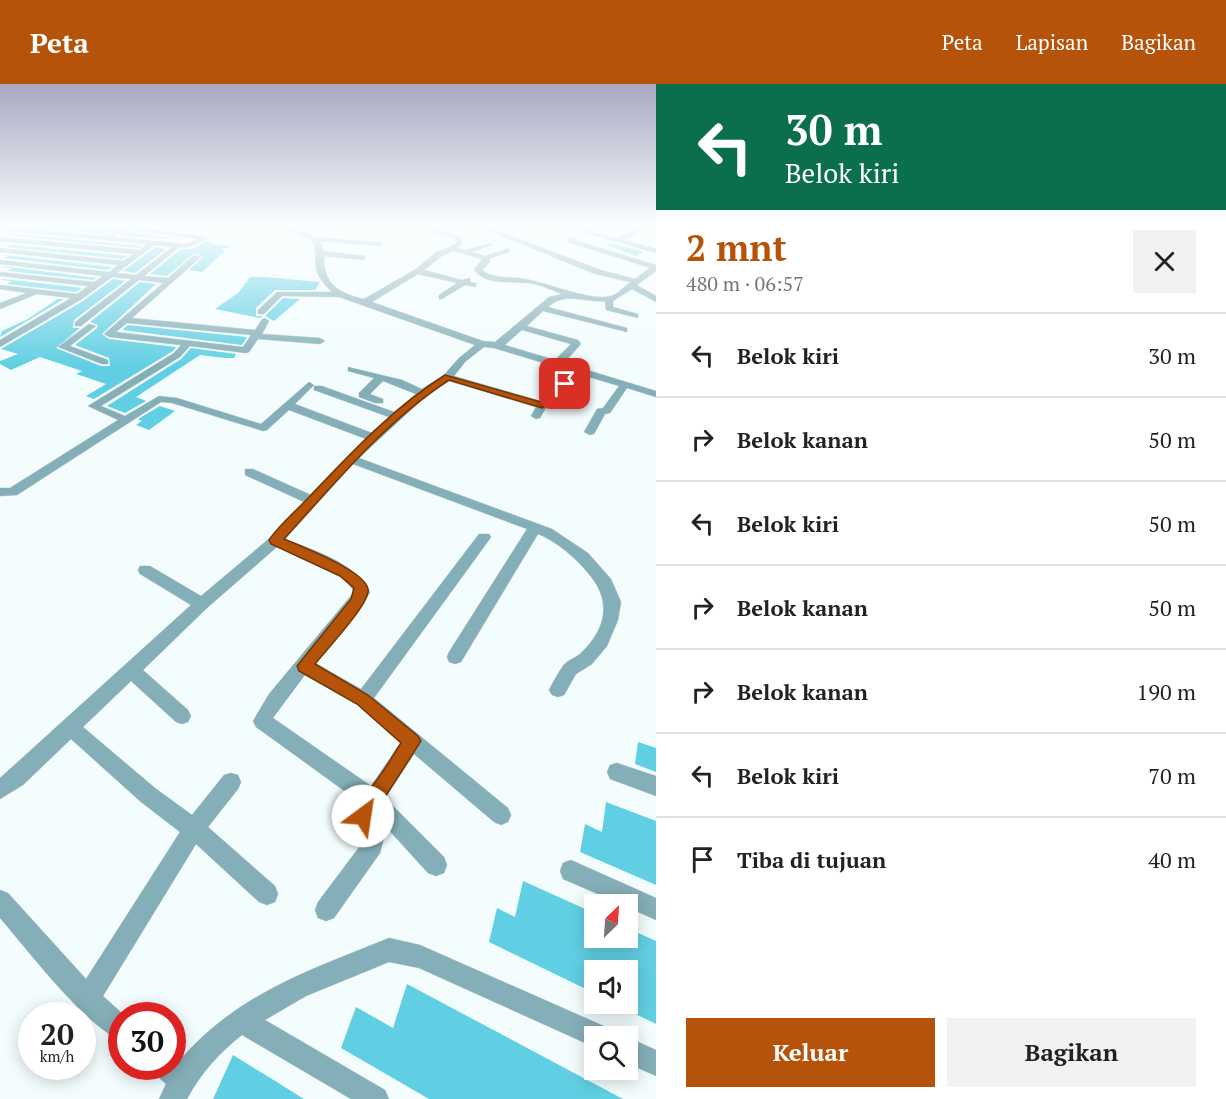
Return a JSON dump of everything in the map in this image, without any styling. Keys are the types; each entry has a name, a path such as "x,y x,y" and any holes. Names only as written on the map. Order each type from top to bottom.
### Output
{"street":[{"path":"97,272 170,281"},
{"path":"78,324 144,272"},
{"path":"180,272 109,334 246,350 257,334 263,316 280,294 339,295 489,345 558,363 656,394"},
{"path":"321,272 339,295"},
{"path":"365,302 416,272"},
{"path":"424,272 473,285"},
{"path":"600,272 617,275 633,283 656,300"},
{"path":"483,274 473,285 450,296 464,282 483,274 535,282 571,294 609,299 627,290 648,272"},
{"path":"0,274 97,285"},
{"path":"0,344 80,297 112,274"},
{"path":"0,287 80,297"},
{"path":"0,306 38,292"},
{"path":"0,789 16,778 202,604 276,540 351,459 423,393 448,377 462,360 489,345 502,343 552,299 571,294"},
{"path":"609,299 609,308 635,316"},
{"path":"541,308 624,330"},
{"path":"46,318 57,320"},
{"path":"126,320 320,341"},
{"path":"68,322 113,330"},
{"path":"92,326 63,347 105,362"},
{"path":"521,327 575,342 576,344 558,363"},
{"path":"126,420 93,406 177,355 189,342"},
{"path":"351,369 381,377 423,393"},
{"path":"536,416 542,405 578,369"},
{"path":"381,377 363,395 400,413"},
{"path":"448,377 542,405"},
{"path":"590,432 601,411 606,410 625,384"},
{"path":"0,492 13,492 162,398 263,428 287,405 313,387 400,413"},
{"path":"287,405 374,438"},
{"path":"351,459 547,532 584,557 606,583 613,602 610,620 601,641 586,659 570,669 558,690"},
{"path":"249,472 313,501"},
{"path":"455,657 535,528"},
{"path":"363,699 484,537"},
{"path":"276,540 345,572 361,586 362,591 357,602 305,666 271,703 262,721 373,799 436,865"},
{"path":"145,570 202,604"},
{"path":"305,666 363,699 501,815"},
{"path":"131,670 182,716"},
{"path":"69,726 148,795 194,829 267,894"},
{"path":"326,910 373,846 375,834 361,810 373,799 412,741"},
{"path":"616,772 656,786"},
{"path":"87,999 194,829 231,782"},
{"path":"571,871 656,909"},
{"path":"0,901 87,999 108,1017"},
{"path":"173,1082 211,1044 242,1020 298,987 389,950 420,957 584,1030"},
{"path":"242,1020 376,1099"},
{"path":"638,1055 656,1063"}],"building":[{"path":"21,272 52,272 97,278 93,280"},
{"path":"152,272 171,272 167,276 150,274"},
{"path":"250,277 320,282 315,290 275,290 256,308 256,316 263,316 260,318 215,309 238,293"},
{"path":"113,279 125,281 74,320 73,328 80,328 56,348 101,366 110,366 109,358 75,345 97,328 98,325 90,322 140,282 156,284 102,334 109,339 176,347 173,351 94,399 86,396 106,384 76,374 82,371 40,357 11,370 0,364 0,361 18,354 1,349 83,301"},
{"path":"1,280 82,288 76,292 7,284 11,281"},
{"path":"283,298 300,299 274,321 265,316"},
{"path":"58,299 64,299 0,337 2,331 26,320"},
{"path":"128,325 247,337 242,345 122,330"},
{"path":"191,348 236,354 234,358 200,355 136,397 146,401 125,413 107,406 181,359"},
{"path":"160,406 175,411 149,430 136,425 142,421 138,419"},
{"path":"638,742 656,748 656,772 635,764"},
{"path":"606,802 656,821 656,885 580,852 585,824 602,832"},
{"path":"523,881 584,908 584,948 638,948 638,933 656,941 656,1024 635,1014 638,1014 638,960 584,960 584,988 489,942 497,908 515,917"},
{"path":"407,984 623,1099 429,1099 341,1048 356,1007 393,1028"},
{"path":"233,1055 272,1079 304,1099 213,1099"}],"route":[{"path":"363,816 361,810 364,805 373,799 412,741 363,699 305,666 357,602 362,591 361,586 345,572 276,540 351,459 396,416 423,393 448,377 492,392 542,405 558,393 565,384"}]}
